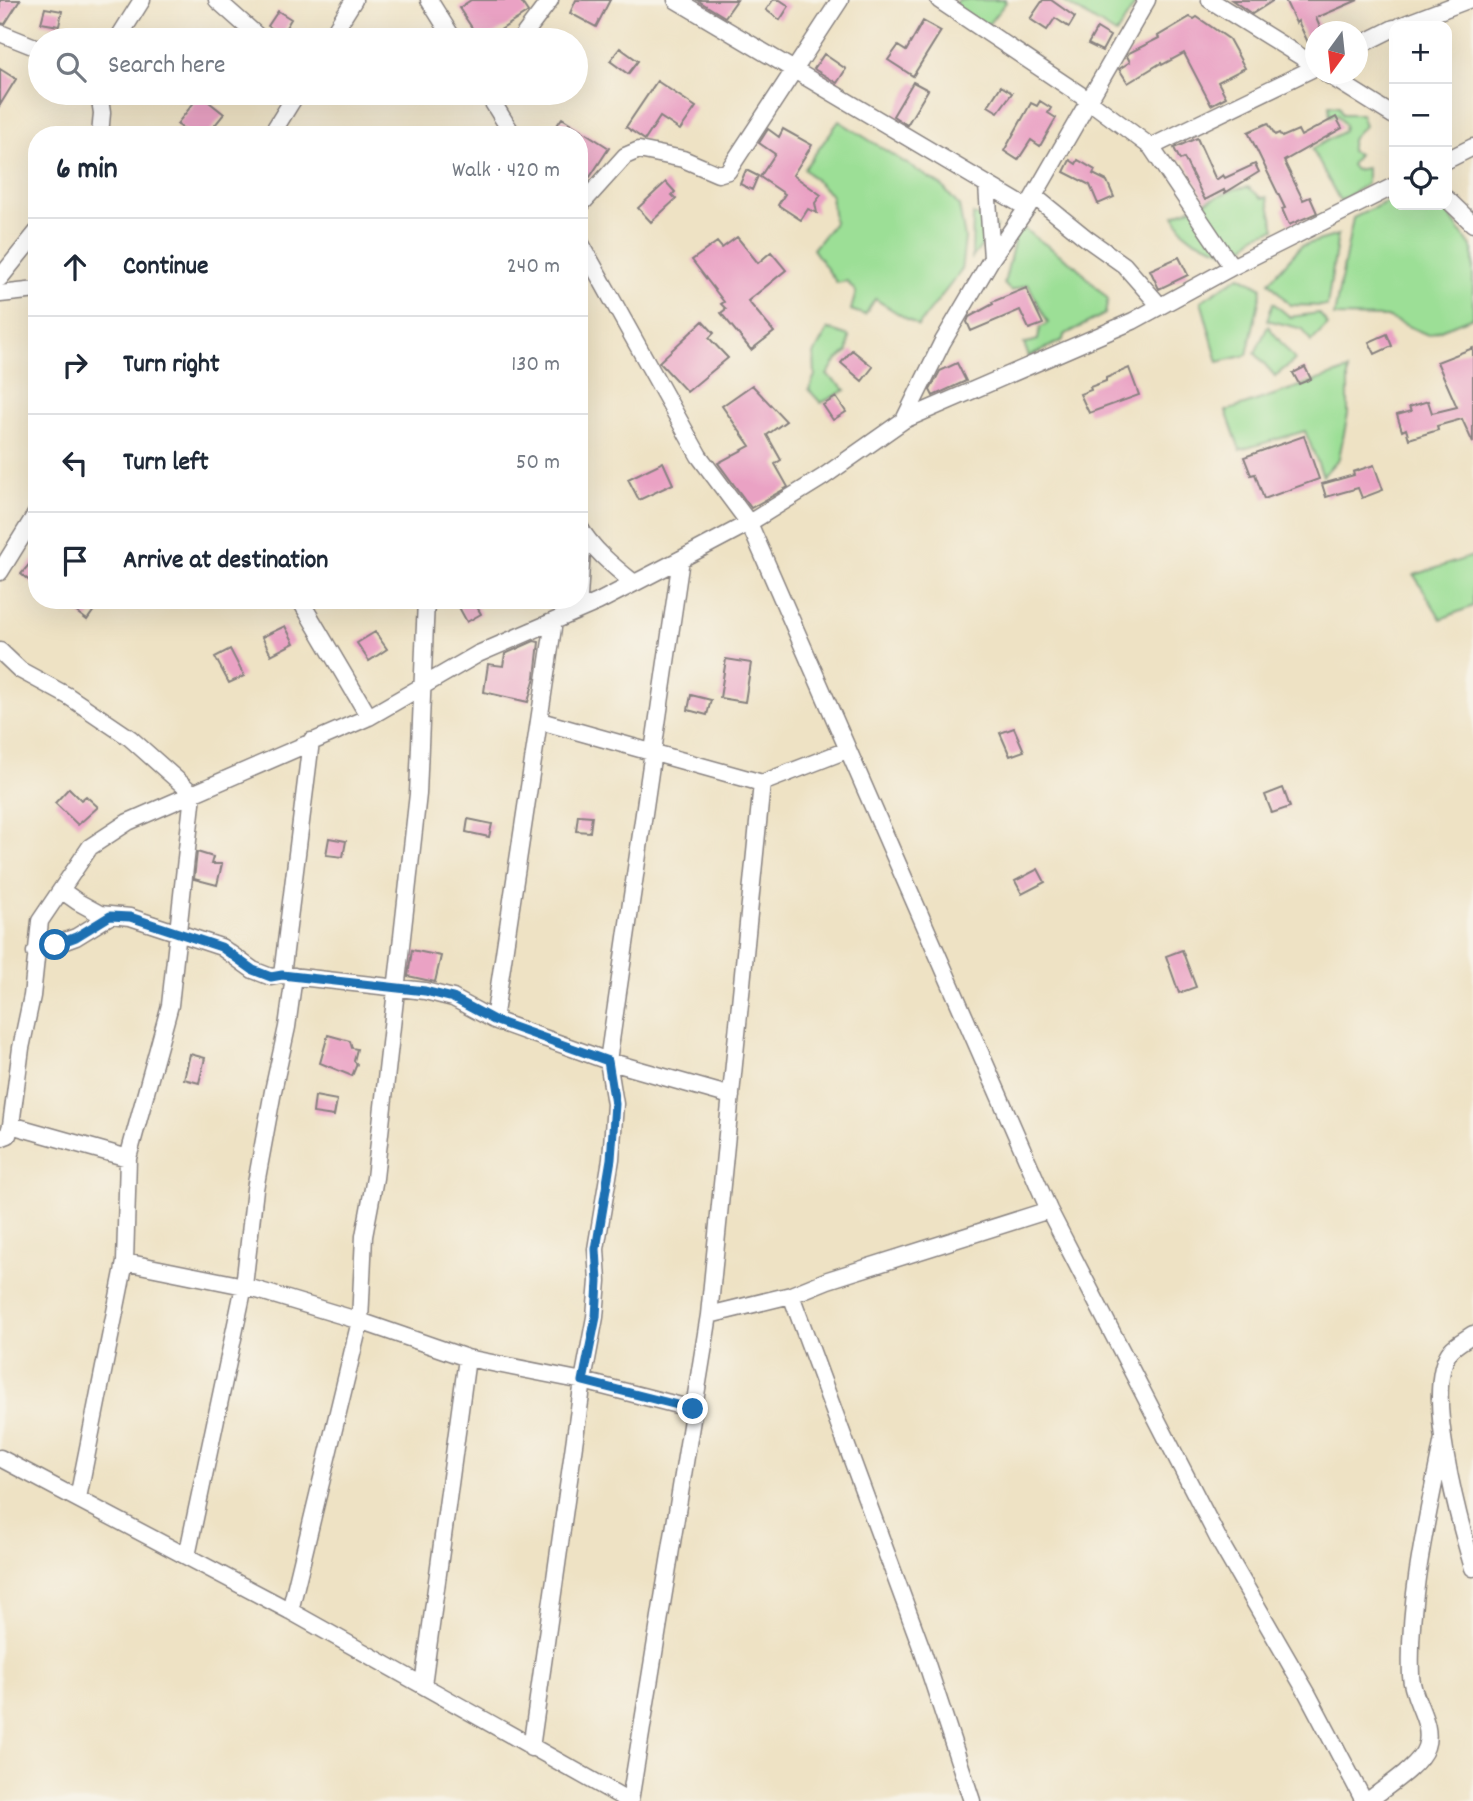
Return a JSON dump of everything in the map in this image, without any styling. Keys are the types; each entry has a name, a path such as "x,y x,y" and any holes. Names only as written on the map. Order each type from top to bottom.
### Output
{"street":[{"path":"124,28 142,0"},
{"path":"217,0 248,28"},
{"path":"336,28 354,0"},
{"path":"429,0 446,28"},
{"path":"529,28 550,0"},
{"path":"676,0 987,185 1031,202 1129,270 1160,306"},
{"path":"588,197 631,152 639,150 683,159 719,174 728,172 840,0"},
{"path":"939,0 1088,100 1152,147 1232,267"},
{"path":"904,420 942,343 992,258 1031,202 1147,0"},
{"path":"1210,0 1305,61"},
{"path":"1432,0 1437,5 1467,0"},
{"path":"1413,21 1467,0"},
{"path":"1368,41 1389,30"},
{"path":"0,33 28,44"},
{"path":"1152,147 1305,72"},
{"path":"1343,84 1389,113"},
{"path":"101,105 101,126"},
{"path":"277,126 290,105"},
{"path":"494,105 507,126"},
{"path":"1452,153 1473,147"},
{"path":"987,185 992,258"},
{"path":"588,599 634,583 749,523 823,477 904,420 1133,320 1389,188"},
{"path":"1452,205 1473,225"},
{"path":"0,278 28,243"},
{"path":"588,256 699,456 749,523 1049,1210 1221,1544 1366,1801 1423,1757 1428,1744 1427,1725 1412,1688 1410,1638 1419,1565 1443,1438"},
{"path":"0,294 28,291"},
{"path":"0,572 28,527"},
{"path":"588,538 611,564 634,583"},
{"path":"531,1748 583,1381 596,1317 596,1249 611,1159 615,1104 608,1061 681,559"},
{"path":"305,609 369,717"},
{"path":"290,1611 360,1321 364,1236 375,1178 418,794 426,609"},
{"path":"0,1138 8,1135 10,1125 20,1048 32,996 40,920 90,847 128,822 369,717 478,654 554,621 570,609"},
{"path":"494,1020 554,621"},
{"path":"0,651 20,670 68,696 130,738 193,794"},
{"path":"540,721 762,783 847,750"},
{"path":"187,1556 244,1286 255,1189 287,1027 288,976 311,741"},
{"path":"0,1458 290,1611 630,1801 709,1315 762,783"},
{"path":"78,1498 125,1262 128,1158 170,1005 193,794"},
{"path":"61,890 78,902 110,916 130,917 221,947 253,970 271,977 288,976 425,991 453,998 494,1020 608,1061 731,1096"},
{"path":"35,952 76,937 110,916"},
{"path":"10,1125 128,1158"},
{"path":"709,1315 791,1295 828,1280 1049,1210"},
{"path":"125,1262 244,1286 360,1321 467,1358 583,1381 693,1409"},
{"path":"791,1295 923,1652 972,1801"},
{"path":"1473,1334 1450,1351 1442,1372 1438,1399 1443,1438 1473,1568"},
{"path":"423,1685 467,1358"}],"green space":[{"path":"958,0 1006,2 982,32 951,10"},
{"path":"1061,0 1138,0 1116,34"},
{"path":"1329,105 1339,106 1342,114 1361,114 1365,126 1352,140 1351,151 1358,154 1351,165 1355,170 1367,168 1367,184 1340,201 1312,149 1344,131 1345,125 1337,115 1330,116"},
{"path":"839,121 942,186 959,206 965,238 961,271 918,326 875,299 865,315 851,310 856,292 847,281 837,283 813,249 834,223 831,195 804,169"},
{"path":"1248,187 1262,198 1267,197 1275,229 1256,235 1243,249 1228,252 1193,239 1184,232 1174,215 1235,189"},
{"path":"1389,200 1389,210 1445,210 1473,250 1473,317 1428,335 1387,317 1334,316 1353,218"},
{"path":"973,214 996,227 972,258"},
{"path":"1018,225 1076,266 1108,299 1105,314 1029,357 1024,344 1038,340 1040,328 1048,323 1028,284 1011,291 1004,284"},
{"path":"1338,235 1327,306 1290,305 1269,282 1301,246"},
{"path":"1240,276 1262,288 1247,355 1218,362 1201,301"},
{"path":"1273,303 1290,317 1319,313 1328,325 1311,342 1303,329 1267,320"},
{"path":"1268,326 1295,360 1275,376 1255,353"},
{"path":"828,329 849,336 848,351 836,361 827,375 846,390 821,403 809,390 815,375 814,354"},
{"path":"1348,370 1348,414 1339,458 1323,476 1305,431 1240,450 1226,411"},
{"path":"1473,556 1473,606 1441,619 1414,575"}],"building":[{"path":"0,0 20,0 5,24 0,23"},
{"path":"471,0 520,0 528,12 503,28 472,28 459,8"},
{"path":"576,0 610,0 596,27 570,13"},
{"path":"697,0 737,0 725,17"},
{"path":"773,0 780,0 789,6 780,20 766,10"},
{"path":"1043,0 1051,0 1075,17 1069,27 1055,18 1047,30 1030,19"},
{"path":"1232,0 1274,0 1252,14"},
{"path":"1285,0 1358,0 1316,18 1317,21 1305,21 1305,36 1298,21 1296,23"},
{"path":"45,8 62,11 59,26 41,23"},
{"path":"278,11 291,19 286,28 268,26"},
{"path":"1190,17 1197,17 1229,39 1245,68 1218,82 1226,97 1211,105 1184,53 1128,83 1119,69 1130,62 1127,56 1129,53 1159,38 1158,36"},
{"path":"923,21 941,31 913,76 888,60 898,46 906,51"},
{"path":"1097,28 1110,36 1102,51 1088,44"},
{"path":"620,48 638,61 628,74 610,61"},
{"path":"824,54 846,69 837,83 814,69"},
{"path":"0,69 16,79 0,105"},
{"path":"657,81 696,107 680,130 660,117 645,140 626,127"},
{"path":"913,82 928,90 907,125 893,116"},
{"path":"1001,86 1012,93 998,112 988,106"},
{"path":"1040,101 1051,108 1048,113 1056,118 1040,146 1031,140 1018,160 1004,151 1031,103 1037,106"},
{"path":"192,105 213,105 224,114 214,126 177,124"},
{"path":"1336,117 1342,128 1284,161 1303,200 1310,197 1317,213 1289,225 1282,209 1285,208 1248,132 1268,123 1275,135 1279,133 1282,137 1298,130 1301,136"},
{"path":"562,118 575,126 556,126"},
{"path":"768,129 779,137 783,129 812,145 793,175 821,195 815,203 817,213 808,209 801,220 778,205 785,194 760,177 775,154 759,143"},
{"path":"588,135 609,148 590,177 588,176"},
{"path":"1197,138 1216,180 1255,164 1259,172 1225,193 1224,190 1205,200 1184,158 1180,160 1174,148"},
{"path":"1070,160 1076,164 1078,160 1095,170 1093,174 1107,181 1114,197 1098,204 1090,185 1064,172"},
{"path":"746,170 758,176 752,190 740,184"},
{"path":"666,182 675,192 672,195 676,199 651,222 638,208"},
{"path":"737,237 758,263 771,252 786,270 748,301 774,332 751,350 721,313 726,309 721,304 724,302 692,260 717,242 722,248"},
{"path":"1179,257 1188,275 1159,289 1150,270"},
{"path":"1026,288 1043,324 1029,329 1020,310 971,331 967,322 969,317 993,304 992,302"},
{"path":"703,321 714,333 709,338 728,358 687,392 659,362"},
{"path":"1387,334 1392,346 1375,354 1369,342"},
{"path":"1473,348 1473,443 1462,419 1437,426 1438,430 1409,439 1406,429 1402,431 1397,415 1411,411 1409,407 1428,401 1432,413 1457,407 1437,362"},
{"path":"852,350 873,367 862,381 841,363"},
{"path":"957,363 966,381 933,396 930,390 940,371"},
{"path":"1305,367 1311,379 1299,384 1293,373"},
{"path":"1129,368 1139,395 1089,413 1080,394"},
{"path":"752,385 786,421 767,435 781,460 775,464 788,487 751,508 718,463 750,446 722,406"},
{"path":"836,397 846,412 833,420 823,405"},
{"path":"1304,436 1319,479 1264,499 1255,474 1251,475 1244,457"},
{"path":"663,462 673,484 639,500 628,479"},
{"path":"1374,465 1383,490 1362,498 1358,488 1326,497 1322,484 1354,475 1353,472"},
{"path":"28,566 28,580 21,574"},
{"path":"75,609 95,609 87,620"},
{"path":"460,609 478,609 481,614 467,622"},
{"path":"285,626 294,643 271,655 262,637"},
{"path":"375,632 387,649 369,661 357,643"},
{"path":"534,641 539,642 535,677 528,702 484,692 488,664 503,666 505,654"},
{"path":"230,649 244,676 229,683 215,657"},
{"path":"726,659 751,663 745,702 720,698"},
{"path":"691,695 711,700 707,715 688,710"},
{"path":"1014,728 1024,751 1010,756 1000,733"},
{"path":"69,788 81,800 86,796 98,807 78,825 55,803"},
{"path":"1283,788 1290,807 1272,813 1265,795"},
{"path":"578,815 592,816 590,832 576,831"},
{"path":"468,819 492,824 489,837 466,832"},
{"path":"329,838 346,841 343,857 326,855"},
{"path":"197,852 213,857 211,864 222,864 217,885 194,879"},
{"path":"1038,869 1045,882 1022,894 1015,881"},
{"path":"412,950 441,956 435,982 408,976"},
{"path":"1182,950 1196,987 1179,993 1166,956"},
{"path":"328,1035 350,1041 352,1048 357,1049 354,1061 357,1064 352,1076 320,1063"},
{"path":"190,1054 205,1058 199,1083 184,1079"},
{"path":"315,1096 337,1100 334,1116 313,1113"}],"route":[{"path":"55,945 76,937 110,916 130,917 221,947 253,970 271,977 282,975 425,991 453,998 494,1020 608,1061 615,1104 611,1159 596,1249 596,1317 583,1381 693,1409"}]}
